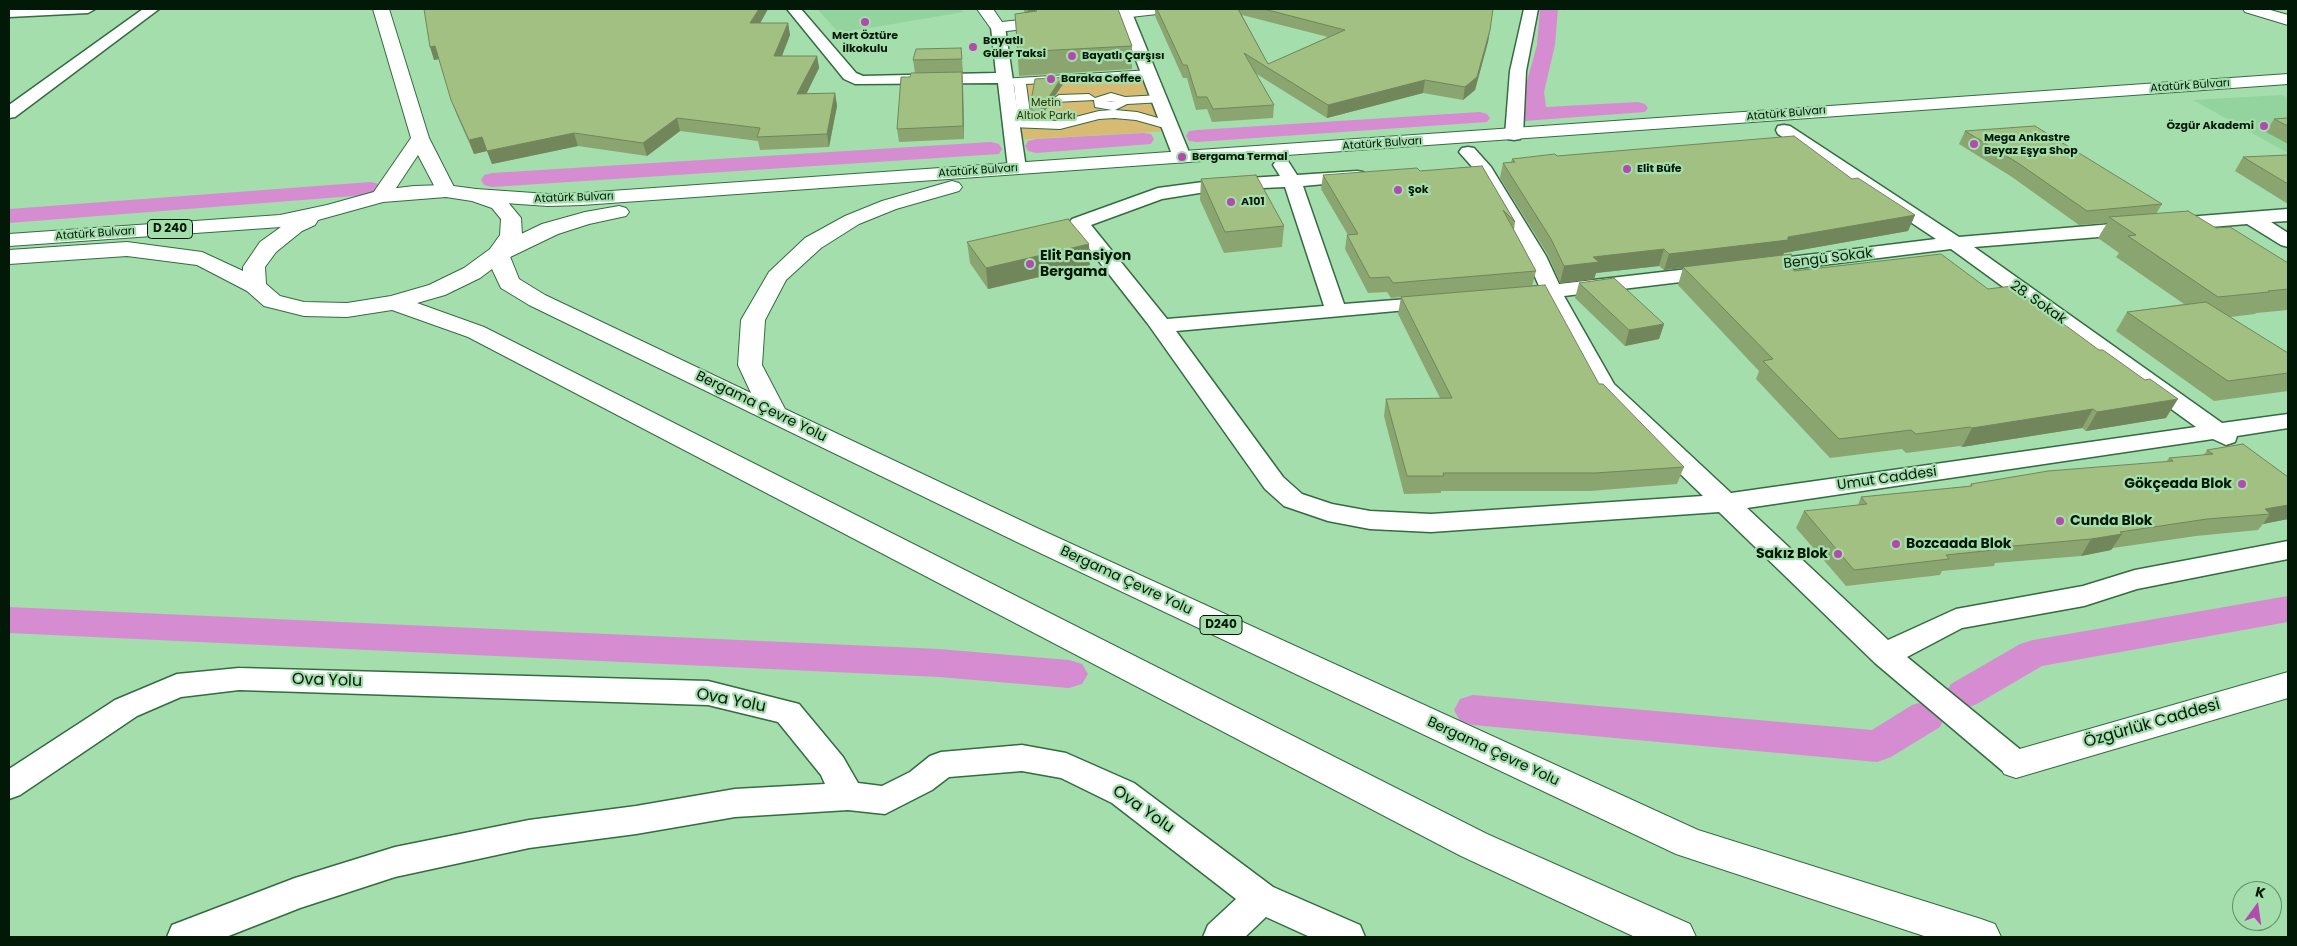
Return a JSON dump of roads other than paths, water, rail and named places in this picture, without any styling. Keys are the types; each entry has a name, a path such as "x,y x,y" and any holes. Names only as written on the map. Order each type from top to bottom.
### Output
{"main road":[{"path":"381,9 420,138 446,191"},
{"path":"985,9 998,27 1157,9"},
{"path":"2251,9 2288,20"},
{"name":"Atatürk Bulvarı","path":"9,240 280,221 330,211 381,196 414,192 446,191 548,200 582,199 1514,135 1846,109 2288,79"},
{"name":"Atatürk Bulvarı","path":"9,257 127,249 202,259 255,286 272,301 304,309 347,310 394,303 437,290 472,273 498,254 550,229 604,214 726,202 952,187 1287,173 1471,162 1784,130 2288,94"},
{"path":"381,196 420,138"},
{"path":"776,414 750,365 753,320 776,277 813,243 852,220 889,205 952,187"},
{"name":"Atatürk Bulvarı","path":"476,195 499,204 511,218 511,235 498,254"},
{"name":"Atatürk Bulvarı","path":"255,286 254,267 268,247 295,227 330,211"},
{"name":"Bergama Çevre Yolu","path":"498,254 508,283 523,292 1029,536 1689,843 1981,937"},
{"path":"394,303 476,332 1474,845 1676,937"},
{"name":"Özgürlük Caddesi","path":"2016,764 2288,685"}],"street":[{"path":"9,13 88,9"},
{"path":"9,113 152,9"},
{"path":"794,9 850,76 860,81 1010,81 1151,74"},
{"path":"1514,135 1518,71 1531,9"},
{"path":"1125,13 1151,74 1168,125 1182,157"},
{"path":"998,27 1018,123 1017,168"},
{"path":"1086,78 1092,105"},
{"path":"1018,123 1060,125 1100,99 1110,97 1116,107 1137,116 1168,125"},
{"path":"1059,99 1116,107 1160,99"},
{"path":"1077,106 1092,105"},
{"name":"28. Sokak","path":"1784,130 1955,243 2242,448"},
{"path":"1471,162 1536,256 1552,292 1605,388 1885,654 2016,764"},
{"path":"1336,311 1287,173 1378,174"},
{"name":"Umut Caddesi","path":"1287,173 1158,194 1079,223 1161,326 1274,483 1292,500 1328,512 1370,520 1431,523 1724,503 2288,421"},
{"name":"Bengü Sokak","path":"1494,297 1552,292 1955,243 2288,214"},
{"path":"2250,218 2288,241"},
{"path":"1161,326 1454,301"},
{"path":"1885,654 1956,618 2084,596 2135,580 2288,550"},
{"name":"Ova Yolu","path":"9,786 126,708 177,686 239,679 708,693 788,713 832,766 848,796 885,800 921,782 941,765 1022,758 1066,766 1123,793 1261,898 1347,937"},
{"path":"185,937 295,894 395,862 510,838 636,820 735,802 848,796"},
{"path":"1221,937 1261,898"}],"waterway":[{"path":"1536,114 1534,92 1546,45 1549,9"},
{"path":"1524,115 1638,108"},
{"path":"1197,136 1480,118"},
{"path":"1036,146 1143,139"},
{"path":"492,180 991,149"},
{"path":"9,216 371,189"},
{"path":"1964,694 2033,654 2288,609"},
{"path":"9,620 939,663 1069,674"},
{"path":"1473,710 1877,746 1926,716"}],"place":[{"name":"Mert Öztüre İlkokulu","path":"865,22"},
{"name":"Bayatlı Güler Taksi","path":"973,47"},
{"name":"Bayatlı Çarşısı","path":"1072,56"},
{"name":"Baraka Coffee","path":"1051,79"},
{"name":"Özgür Akademi","path":"2264,126"},
{"name":"Mega Ankastre Beyaz Eşya Shop","path":"1974,144"},
{"name":"Bergama Termal","path":"1182,157"},
{"name":"Elit Büfe","path":"1627,169"},
{"name":"Şok","path":"1398,190"},
{"name":"A101","path":"1231,202"},
{"name":"Elit Pansiyon Bergama","path":"1030,264"},
{"name":"Gökçeada Blok","path":"2242,484"},
{"name":"Cunda Blok","path":"2060,521"},
{"name":"Bozcaada Blok","path":"1896,544"},
{"name":"Sakız Blok","path":"1838,554"}],"park label":[{"name":"Metin Altıok Parkı","path":"1046,109"}]}
